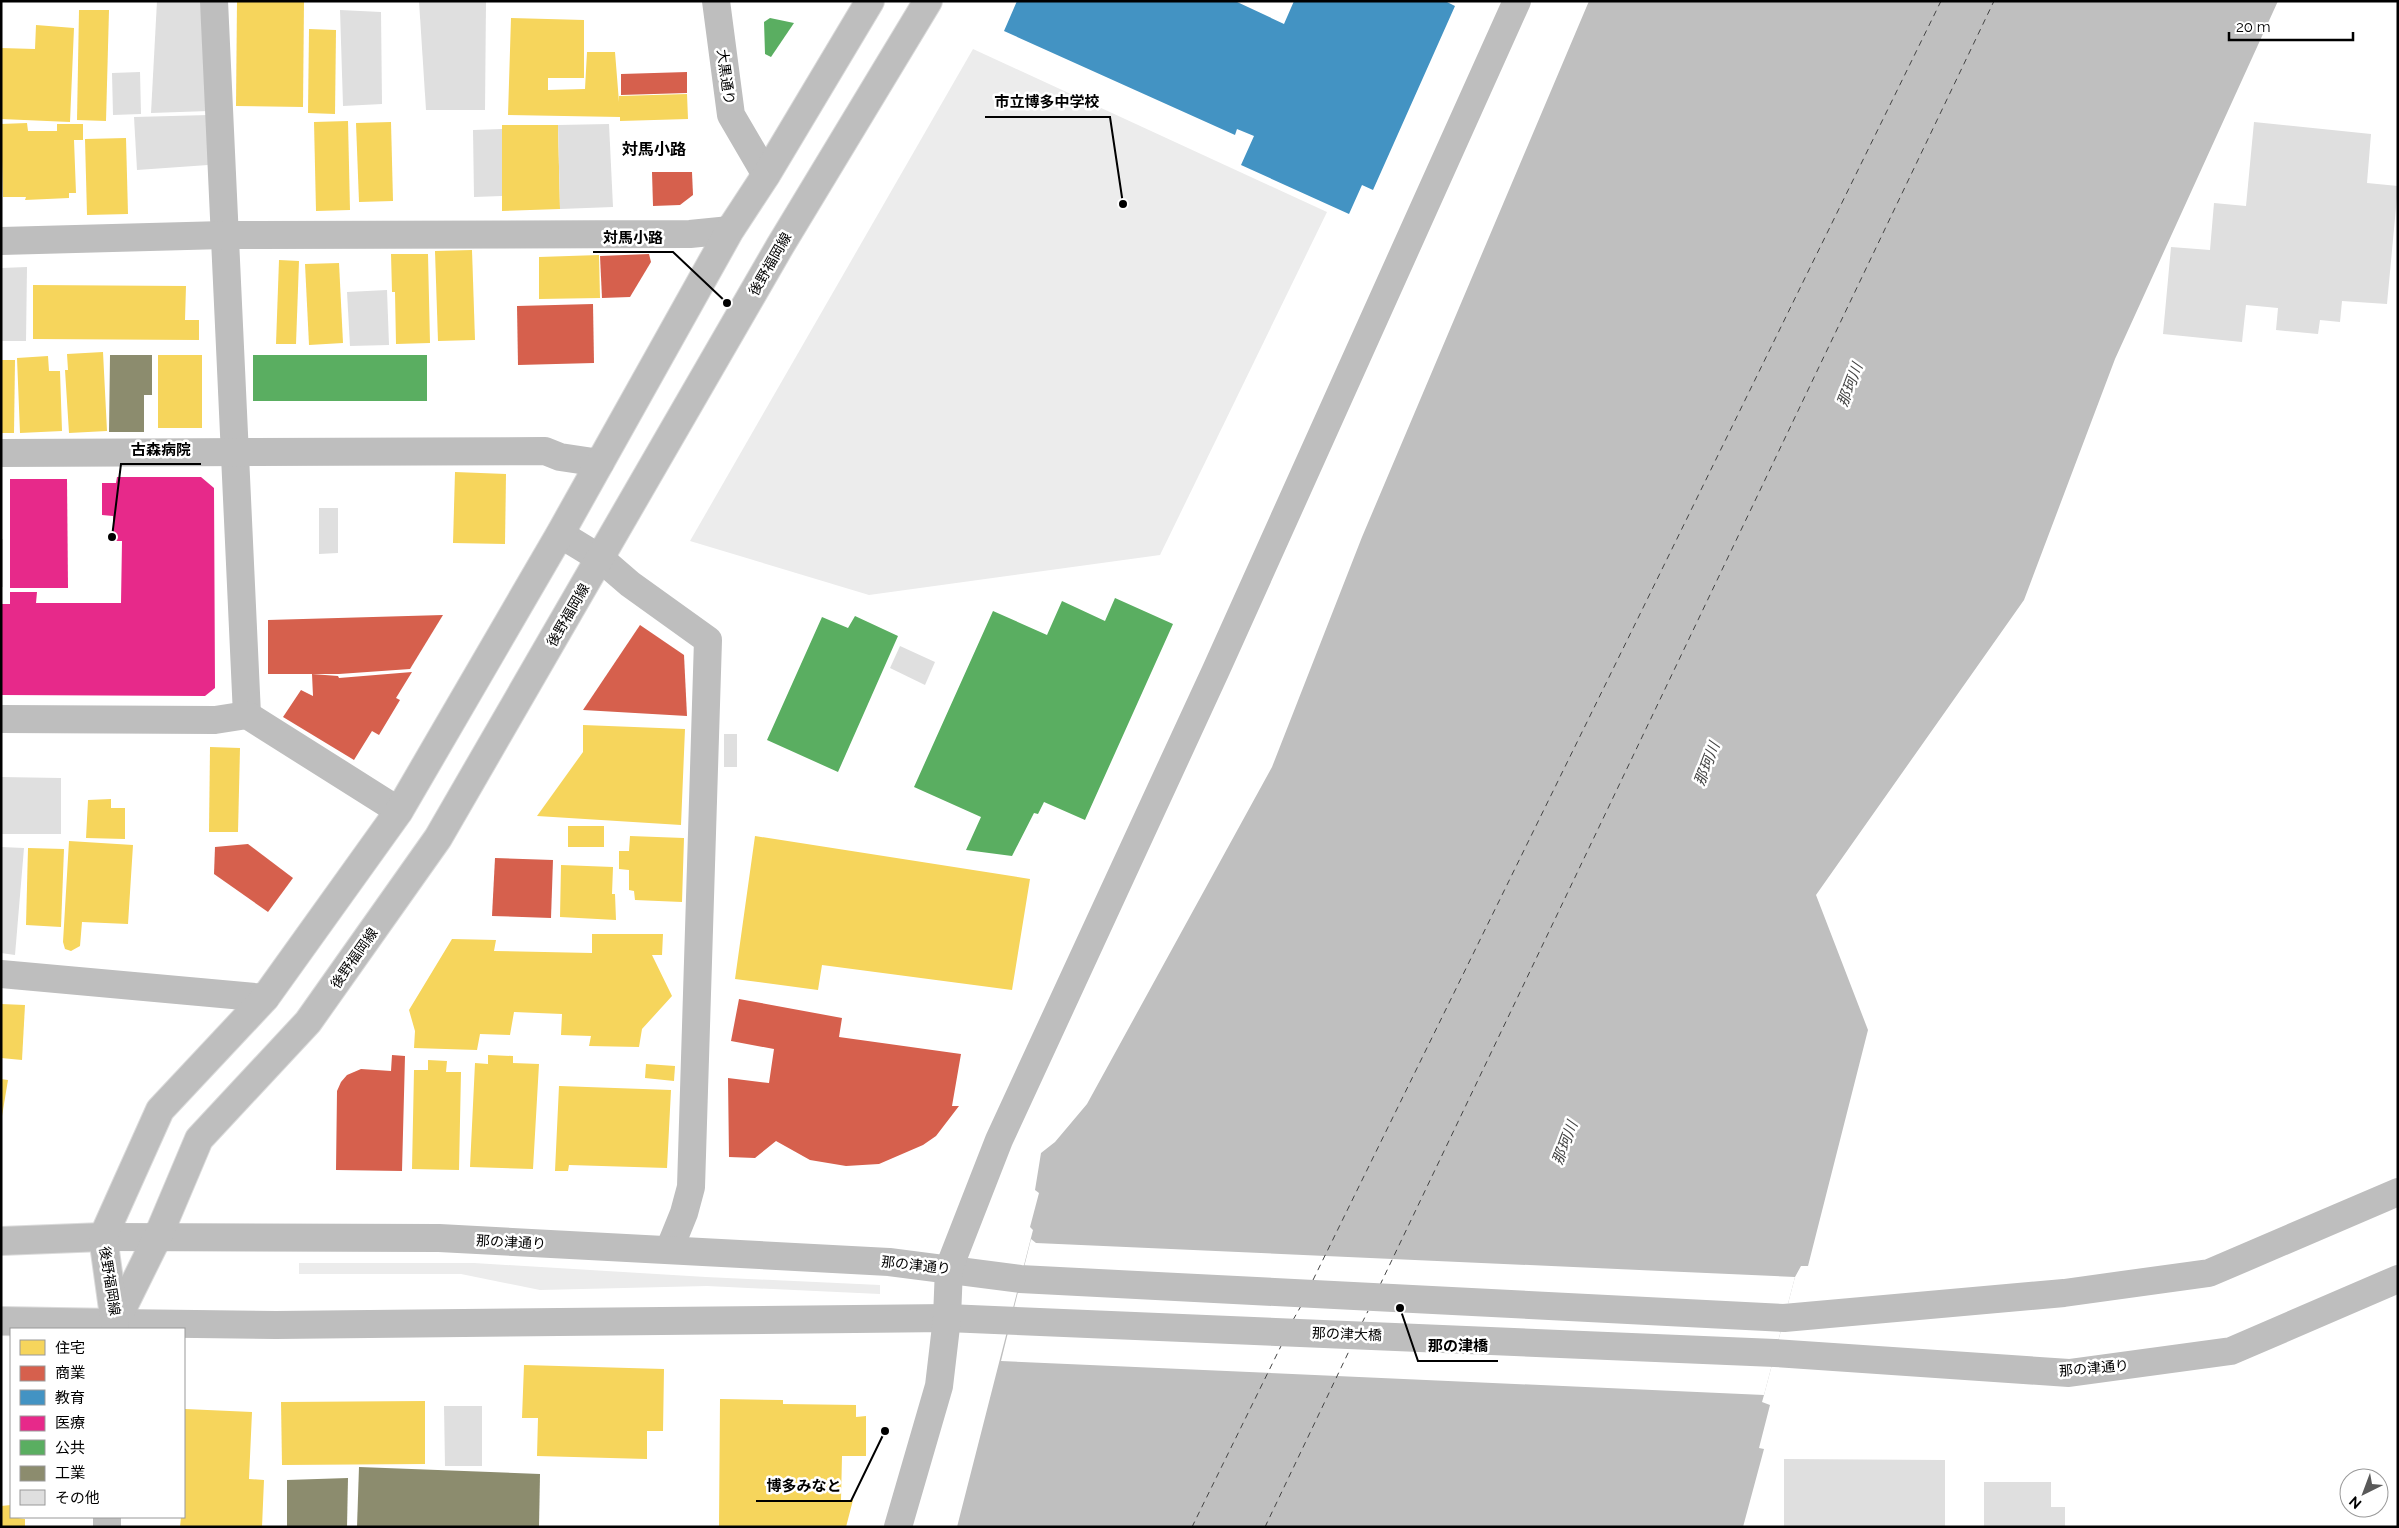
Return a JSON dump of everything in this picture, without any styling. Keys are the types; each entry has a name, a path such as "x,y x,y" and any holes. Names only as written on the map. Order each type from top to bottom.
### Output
{"street":[{"path":"214,1 233,451 247,715"},
{"name":"大黒通り","path":"716,1 732,116 766,174"},
{"name":"後野福岡線","path":"114,1326 103,1237 160,1110 265,998 399,811 560,534 730,230 766,174 870,1"},
{"name":"後野福岡線","path":"114,1326 158,1236 199,1139 308,1022 438,838 601,559 780,246 928,1"},
{"path":"898,1527 939,1386 947,1318 949,1268 999,1140 1216,670 1517,1"},
{"path":"1,241 224,235 680,234 730,230"},
{"path":"1,453 545,451 560,457 600,463"},
{"path":"560,534 601,559 630,584 708,640 691,1187 684,1213 669,1250"},
{"path":"1,719 215,720 247,715 399,811"},
{"path":"1,974 265,998"},
{"name":"那の津通り","path":"1,1241 158,1236 439,1238 889,1262 1020,1278 1784,1318 2064,1292 2209,1273 2398,1192"},
{"name":"那の津通り","path":"1775,1353 2069,1373 2231,1351 2398,1280"},
{"path":"1,1321 114,1326 947,1318"},
{"name":"那の津大橋","path":"947,1318 1775,1353"}],"shaded area":[{"path":"973,49 1327,212 1160,555 869,595 690,541"},
{"path":"299,1263 474,1263 880,1285 880,1294 707,1286 540,1290 461,1274 299,1274"}],"water":[{"name":"那珂川","path":"1589,1 2278,1 2115,359 2024,600 1816,895 1868,1030 1808,1266 1801,1266 1795,1277 1762,1402 1770,1405 1759,1448 1764,1449 1743,1527 957,1527 1033,1230 1030,1227 1039,1193 1035,1190 1041,1153 1055,1142 1087,1104 1272,767 1362,537"}],"pier":[{"path":"1031,1239 1036,1243 1795,1277 1764,1395 1001,1361"}],"building: 住宅":[{"path":"237,1 304,1 303,107 236,106"},
{"path":"79,10 109,10 106,121 77,120"},
{"path":"511,18 584,20 584,78 548,78 548,90 585,89 587,52 615,52 619,102 619,96 687,94 688,119 620,121 620,117 508,115"},
{"path":"36,25 74,28 70,122 1,119 1,48 35,49"},
{"path":"309,29 336,30 335,114 308,113"},
{"path":"348,121 350,210 316,211 314,122"},
{"path":"391,122 393,201 359,202 356,123"},
{"path":"27,123 28,131 57,131 57,124 83,124 83,140 74,140 76,193 69,193 69,198 25,200 26,197 3,197 1,124"},
{"path":"502,125 558,125 560,209 502,211"},
{"path":"126,138 128,214 87,215 85,139"},
{"path":"472,250 475,340 438,341 435,251"},
{"path":"391,254 428,254 430,343 396,344 395,292 392,292"},
{"path":"599,255 600,298 539,299 539,257"},
{"path":"279,260 299,261 296,344 276,344"},
{"path":"339,263 343,343 309,345 305,264"},
{"path":"33,285 186,286 185,320 199,320 199,340 33,339"},
{"path":"103,352 107,431 69,433 65,370 68,370 67,354"},
{"path":"158,355 202,355 202,428 158,428"},
{"path":"48,356 49,371 60,371 62,431 20,433 17,358"},
{"path":"1,360 15,360 14,433 1,433"},
{"path":"455,472 506,474 505,544 453,543"},
{"path":"583,725 685,729 681,825 537,816 583,752"},
{"path":"210,747 240,748 238,832 209,832"},
{"path":"111,799 111,808 125,808 125,839 86,838 88,800"},
{"path":"568,826 604,826 604,847 568,847"},
{"path":"630,836 684,838 682,902 635,900 634,891 629,890 629,870 619,869 619,851 629,851"},
{"path":"755,836 1030,879 1012,990 822,965 818,990 735,979"},
{"path":"69,841 133,845 128,924 82,922 80,946 71,951 65,949 63,942"},
{"path":"28,848 64,849 61,927 26,925"},
{"path":"561,865 613,867 612,894 615,894 616,920 560,917"},
{"path":"592,934 663,934 662,955 652,955 672,996 642,1029 639,1047 589,1046 591,1036 561,1035 562,1014 514,1012 510,1035 480,1034 477,1050 414,1048 415,1031 409,1010 452,939 496,940 494,951 592,953"},
{"path":"1,1004 25,1005 22,1060 1,1058"},
{"path":"488,1055 513,1056 513,1063 539,1064 533,1169 470,1167 475,1063 488,1064"},
{"path":"428,1060 447,1061 446,1072 461,1072 459,1170 412,1169 414,1070 428,1070"},
{"path":"646,1064 675,1066 674,1081 645,1078"},
{"path":"1,1079 8,1080 2,1116 1,1116"},
{"path":"559,1086 671,1090 667,1168 569,1165 568,1171 555,1171"},
{"path":"524,1365 664,1369 663,1431 647,1431 647,1459 537,1456 538,1418 522,1418"},
{"path":"720,1399 783,1400 783,1404 856,1405 856,1417 866,1416 866,1456 842,1456 841,1500 853,1500 846,1527 719,1527"},
{"path":"425,1401 425,1464 282,1465 281,1402"},
{"path":"185,1409 252,1412 249,1479 264,1480 262,1527 180,1527 181,1518 185,1518"},
{"path":"10,1505 10,1518 25,1519 25,1527 1,1527 1,1506"}],"building: 商業":[{"path":"687,72 687,93 621,95 621,74"},
{"path":"652,172 692,172 693,195 680,205 653,206"},
{"path":"649,254 651,262 630,297 602,298 600,256"},
{"path":"593,304 594,363 518,365 517,306"},
{"path":"443,615 410,669 339,674 268,674 268,620"},
{"path":"640,625 684,655 687,716 583,710"},
{"path":"412,672 396,698 400,700 379,735 372,731 354,760 283,717 301,690 313,696 312,674 338,676 339,678"},
{"path":"248,844 293,878 268,912 214,874 215,847"},
{"path":"495,858 553,860 551,918 492,916"},
{"path":"739,999 842,1018 839,1037 961,1054 952,1106 959,1106 936,1136 923,1145 879,1164 846,1166 810,1160 776,1141 755,1158 729,1157 728,1078 769,1083 774,1049 731,1041"},
{"path":"392,1055 405,1056 402,1171 336,1170 337,1091 341,1082 347,1075 361,1069 391,1071"}],"building: 教育":[{"path":"1017,1 1235,1 1284,24 1294,1 1445,1 1455,6 1373,190 1362,185 1349,214 1241,165 1254,136 1237,129 1235,135 1004,31"}],"building: 医療":[{"path":"117,477 201,477 214,488 215,688 205,696 1,695 1,604 10,604 10,592 37,592 36,603 121,603 122,541 113,541 113,516 102,515 102,483 116,483"},
{"path":"10,479 67,479 68,588 10,588"}],"building: 公共":[{"path":"770,18 794,23 771,57 765,54 764,22"},
{"path":"253,355 427,355 427,401 253,401"},
{"path":"1115,598 1173,624 1085,820 1044,802 1038,814 1034,813 1012,856 966,850 981,817 914,787 993,611 1047,635 1062,601 1105,621"},
{"path":"855,616 898,636 838,772 767,740 822,617 848,628"}],"building: 工業":[{"path":"110,355 152,355 152,395 144,395 144,432 109,432"},
{"path":"359,1467 540,1474 539,1527 357,1527"},
{"path":"348,1478 347,1527 287,1527 287,1480"}],"building: その他":[{"path":"157,1 203,1 209,111 151,113"},
{"path":"419,1 486,1 485,110 426,110"},
{"path":"340,10 381,12 382,104 343,106"},
{"path":"140,72 141,114 113,115 112,73"},
{"path":"209,115 208,165 137,170 134,117"},
{"path":"2254,122 2371,134 2367,183 2398,186 2387,304 2342,301 2340,322 2320,320 2318,334 2276,330 2278,308 2246,305 2242,342 2163,334 2171,247 2210,250 2214,203 2246,206"},
{"path":"609,124 613,207 560,209 558,125"},
{"path":"502,129 502,196 474,197 473,130"},
{"path":"27,267 26,341 1,341 1,268"},
{"path":"387,290 389,345 350,346 347,292"},
{"path":"319,508 338,508 338,553 319,554"},
{"path":"1,539 3,539 3,587 1,587"},
{"path":"900,646 935,662 925,685 890,668"},
{"path":"724,734 737,734 737,767 724,767"},
{"path":"1,777 61,778 61,834 1,834"},
{"path":"1,847 24,848 15,955 1,953"},
{"path":"444,1406 482,1406 482,1466 445,1466"},
{"path":"1784,1459 1945,1460 1945,1527 1784,1527"},
{"path":"1984,1482 2051,1482 2051,1507 2065,1507 2065,1527 1984,1527"}],"ferry route":[{"path":"1313,1280 1941,1"},
{"path":"1380,1285 1994,1"},
{"path":"1293,1320 1301,1306"},
{"path":"1362,1323 1368,1311"},
{"path":"1192,1527 1281,1346"},
{"path":"1265,1527 1350,1349"}],"place":[{"name":"市立博多中学校","path":"1123,204"},
{"name":"対馬小路","path":"727,303"},
{"name":"古森病院","path":"112,537"},
{"name":"那の津橋","path":"1400,1308"},
{"name":"博多みなと","path":"885,1431"}],"district":[{"name":"対馬小路","path":"654,149"}]}
